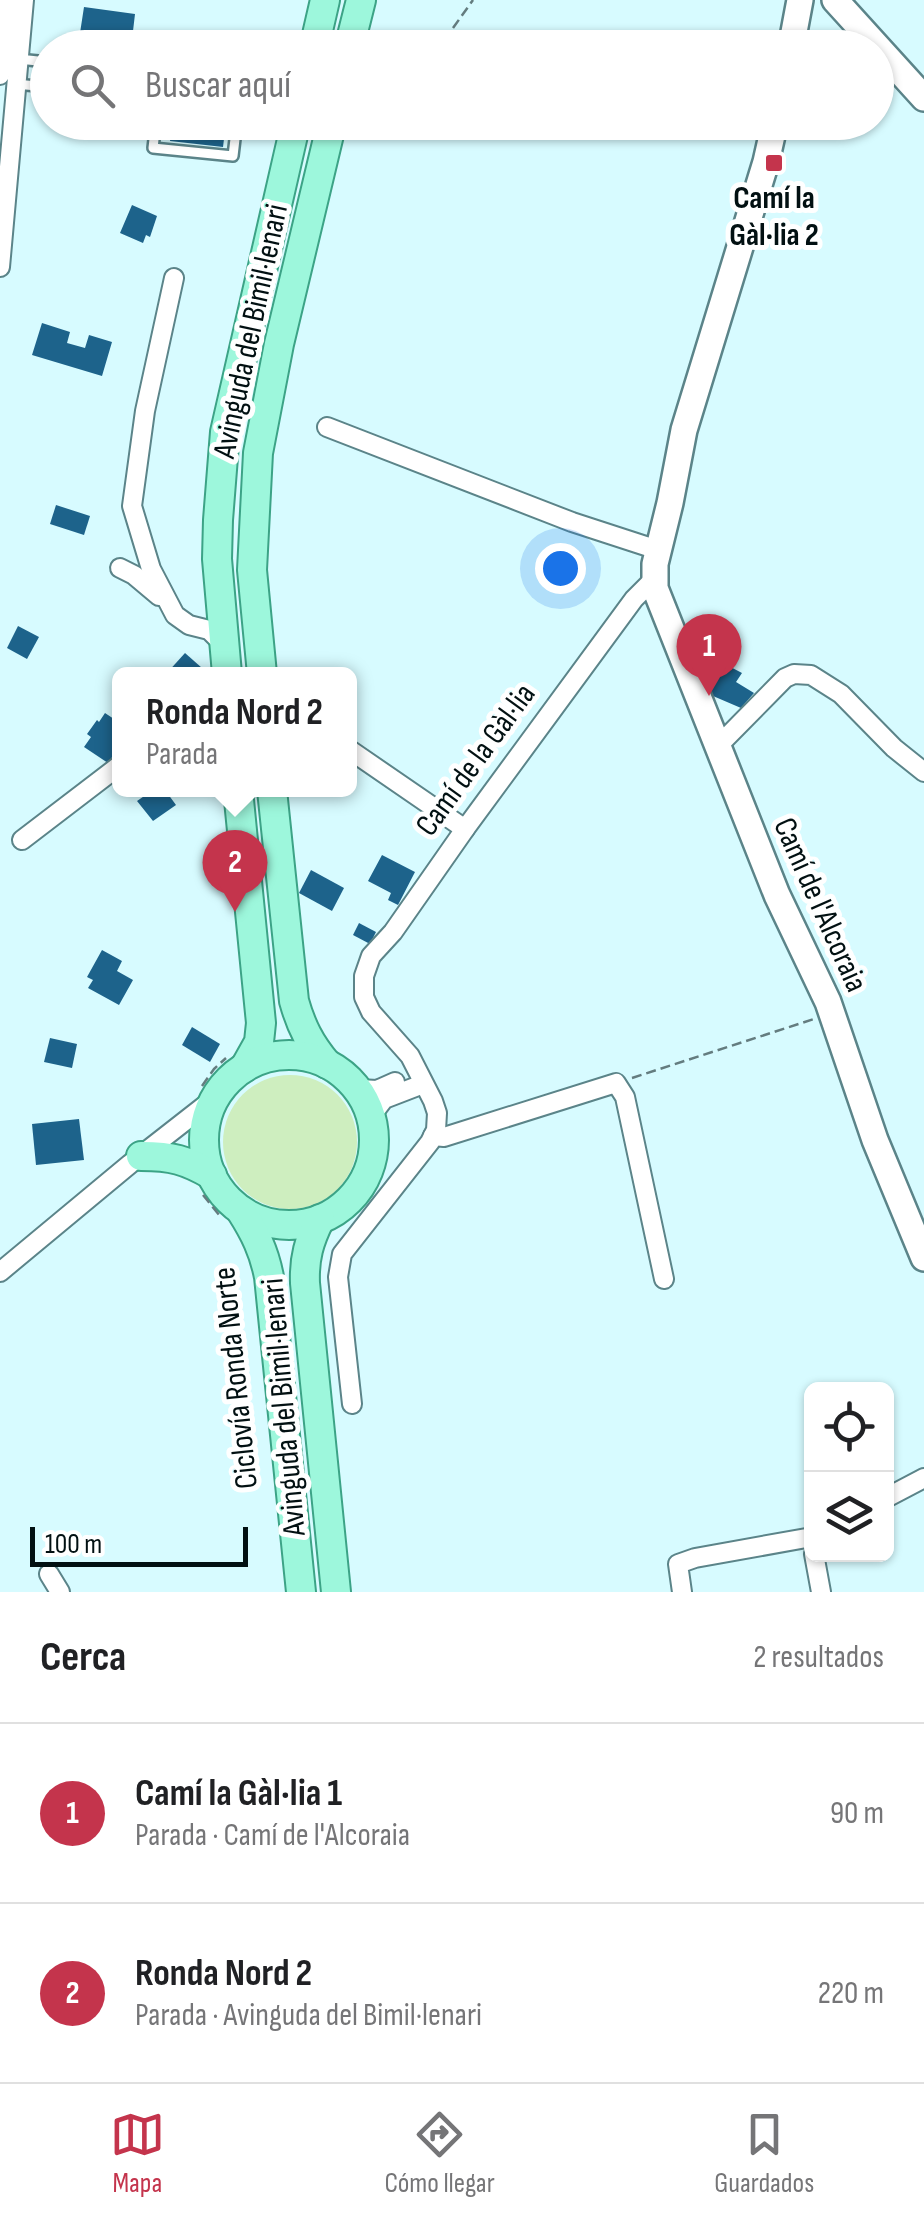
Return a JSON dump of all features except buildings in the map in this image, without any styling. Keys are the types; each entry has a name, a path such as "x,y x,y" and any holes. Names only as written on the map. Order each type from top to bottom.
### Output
{"main road":[{"path":"318,30 325,0"},
{"path":"354,30 360,0"},
{"name":"Avinguda del Bimil·lenari","path":"226,667 218,540 225,432 292,140"},
{"name":"Avinguda del Bimil·lenari","path":"261,667 252,570 258,453 279,344 328,140"},
{"path":"206,1182 208,1091 230,1079 236,1061 259,1042 261,1023 239,797"},
{"path":"142,1156 186,1161 226,1197 232,1214 276,1224 304,1224 320,1219 348,1202 367,1174 374,1142 370,1116 358,1089 313,1048 294,1001 273,797"},
{"path":"236,1061 298,1055 327,1064"},
{"name":"Avinguda del Bimil·lenari","path":"232,1214 256,1234 270,1277 301,1592"},
{"name":"Avinguda del Bimil·lenari","path":"320,1219 310,1239 304,1267 336,1592"}],"street":[{"path":"0,267 8,0"},
{"path":"7,56 21,30 24,0"},
{"path":"795,30 800,0"},
{"path":"836,0 863,30"},
{"path":"894,65 924,98"},
{"path":"654,578 684,430 771,140"},
{"path":"174,278 145,410 132,506 151,569 175,615 189,625 209,630 224,645"},
{"path":"327,427 572,522 658,550"},
{"path":"120,568 168,602"},
{"name":"Camí de l'Alcoraia","path":"654,578 658,598 778,896 832,1013 874,1140 924,1258"},
{"name":"Camí de la Gàl·lia","path":"433,1136 437,1113 410,1056 371,1012 364,996 364,976 372,956 394,932 634,599 654,578"},
{"path":"718,746 785,678 811,675 841,694 894,748 924,772"},
{"path":"357,755 465,829"},
{"path":"22,840 112,772"},
{"path":"358,1089 377,1090 421,1078"},
{"path":"370,1116 384,1099 421,1078"},
{"path":"352,1404 338,1276 342,1254 433,1136 444,1136 616,1083 625,1096 664,1279"},
{"path":"0,1272 142,1156 208,1091"},
{"path":"894,1494 924,1478"},
{"path":"682,1592 678,1564 804,1540"},
{"path":"815,1562 821,1592"},
{"path":"49,1574 60,1592"}],"lane":[{"path":"154,140 153,148 233,156 234,140"}],"path":[{"path":"453,28 474,0"},
{"path":"616,1083 832,1013"},
{"path":"208,1091 214,1069 236,1061"},
{"name":"Ciclovía Ronda Norte","path":"206,1182 211,1207 232,1214"}],"green space":[{"path":"290,1075 316,1080 338,1094 352,1116 357,1142 352,1168 338,1190 316,1204 290,1209 264,1204 242,1190 228,1168 223,1142 228,1116 242,1094 264,1080"}],"place":[{"name":"Camí la Gàl·lia 2","path":"774,163"},
{"name":"Camí la Gàl·lia 1","path":"709,696"},
{"name":"Ronda Nord 2","path":"235,912"}]}
